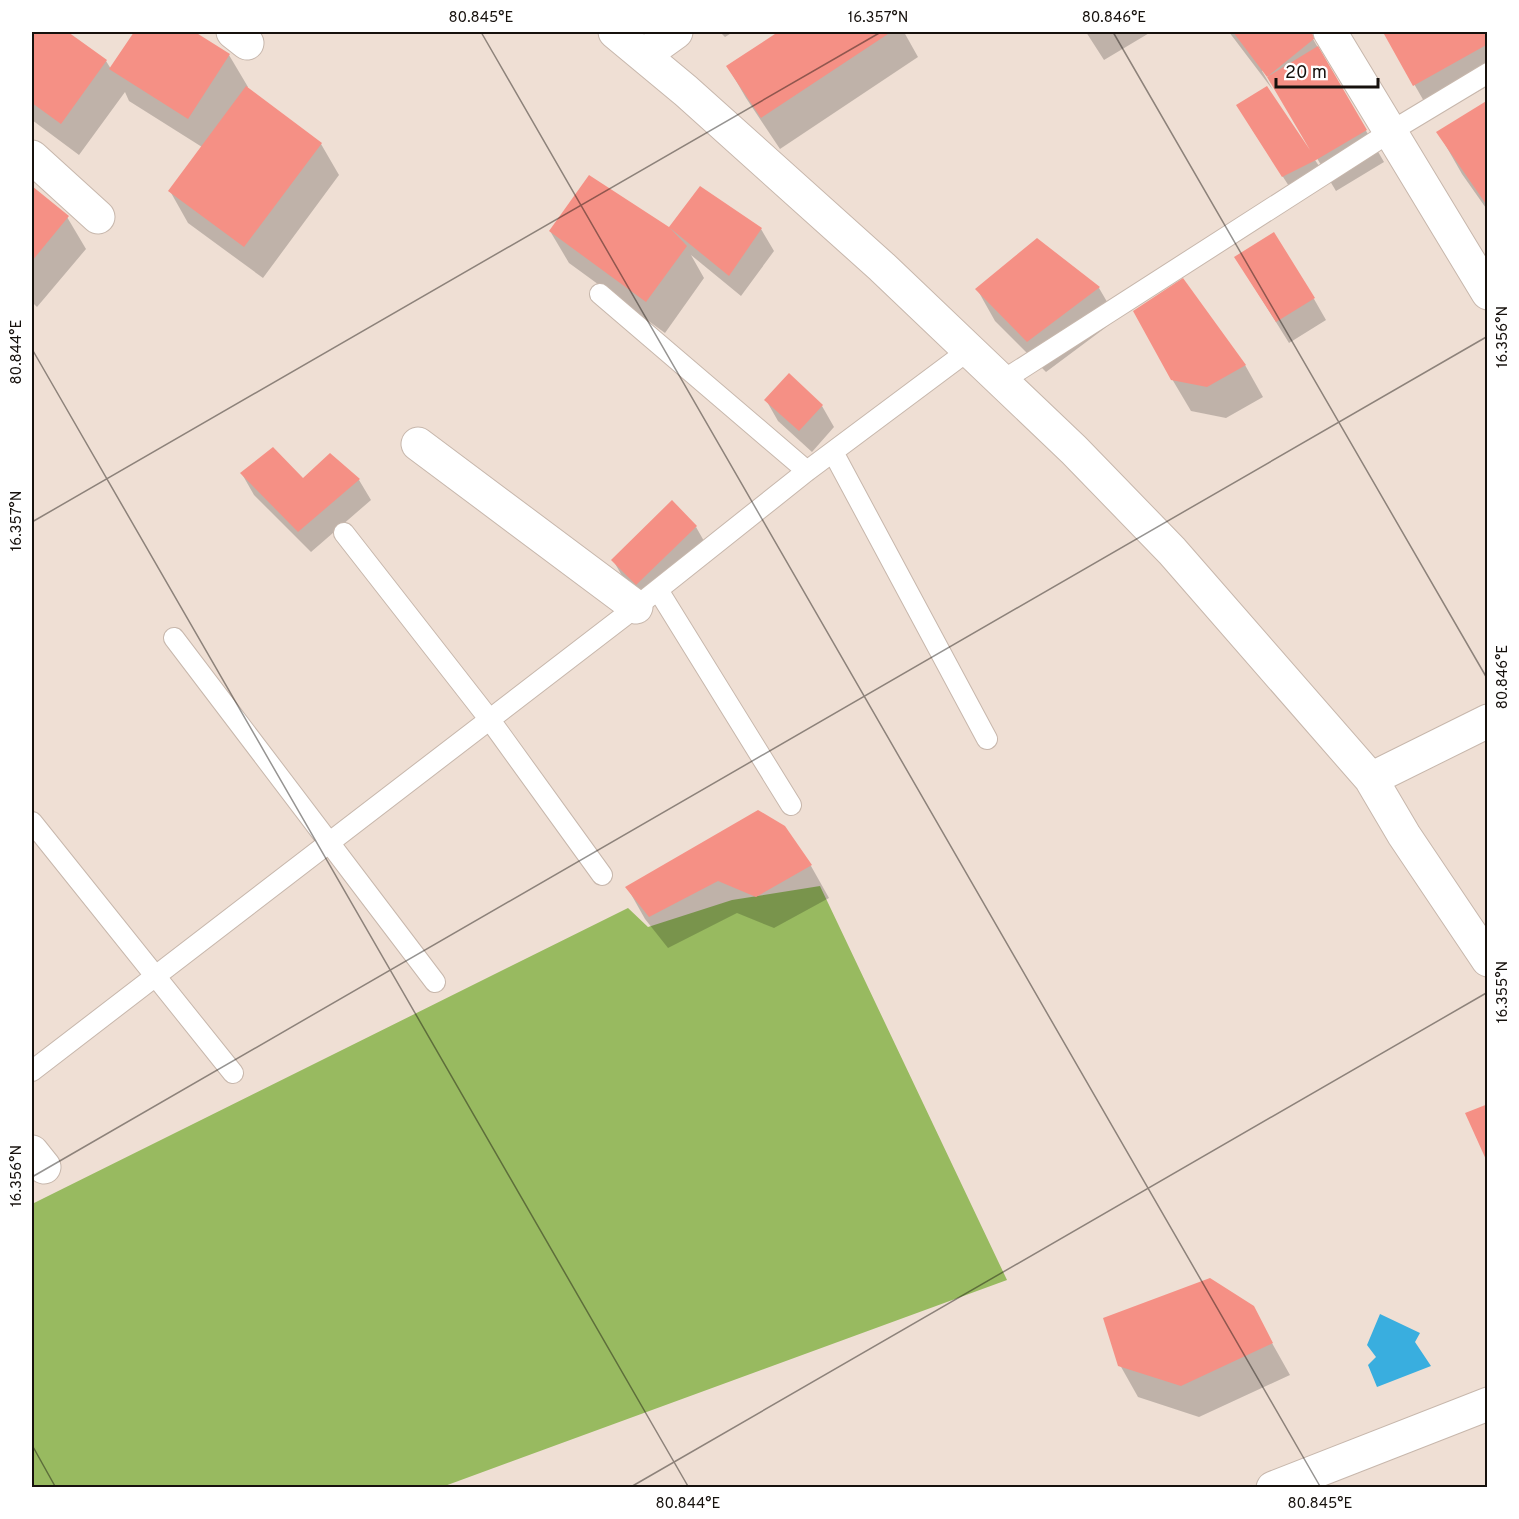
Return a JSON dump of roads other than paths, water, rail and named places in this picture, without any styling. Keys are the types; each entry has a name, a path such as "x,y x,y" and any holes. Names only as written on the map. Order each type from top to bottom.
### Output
{"street":[{"path":"615,32 644,54 882,267 1074,450 1172,551 1371,779 1404,835 1488,960"},
{"path":"644,54 676,32"},
{"path":"1330,32 1488,293"},
{"path":"32,157 98,217"},
{"path":"418,444 647,598"},
{"path":"1371,779 1488,721"},
{"path":"1273,1488 1488,1404"}],"lane":[{"path":"1002,381 1390,132 1488,73"},
{"path":"600,294 807,471"},
{"path":"32,1071 490,720 807,471 969,350"},
{"path":"833,452 987,739"},
{"path":"344,533 490,720 602,875"},
{"path":"647,598 791,805"},
{"path":"174,638 435,982"},
{"path":"32,822 233,1073"}],"water":[{"path":"1380,1314 1420,1333 1415,1342 1431,1366 1377,1387 1368,1365 1376,1357 1367,1345"}]}
